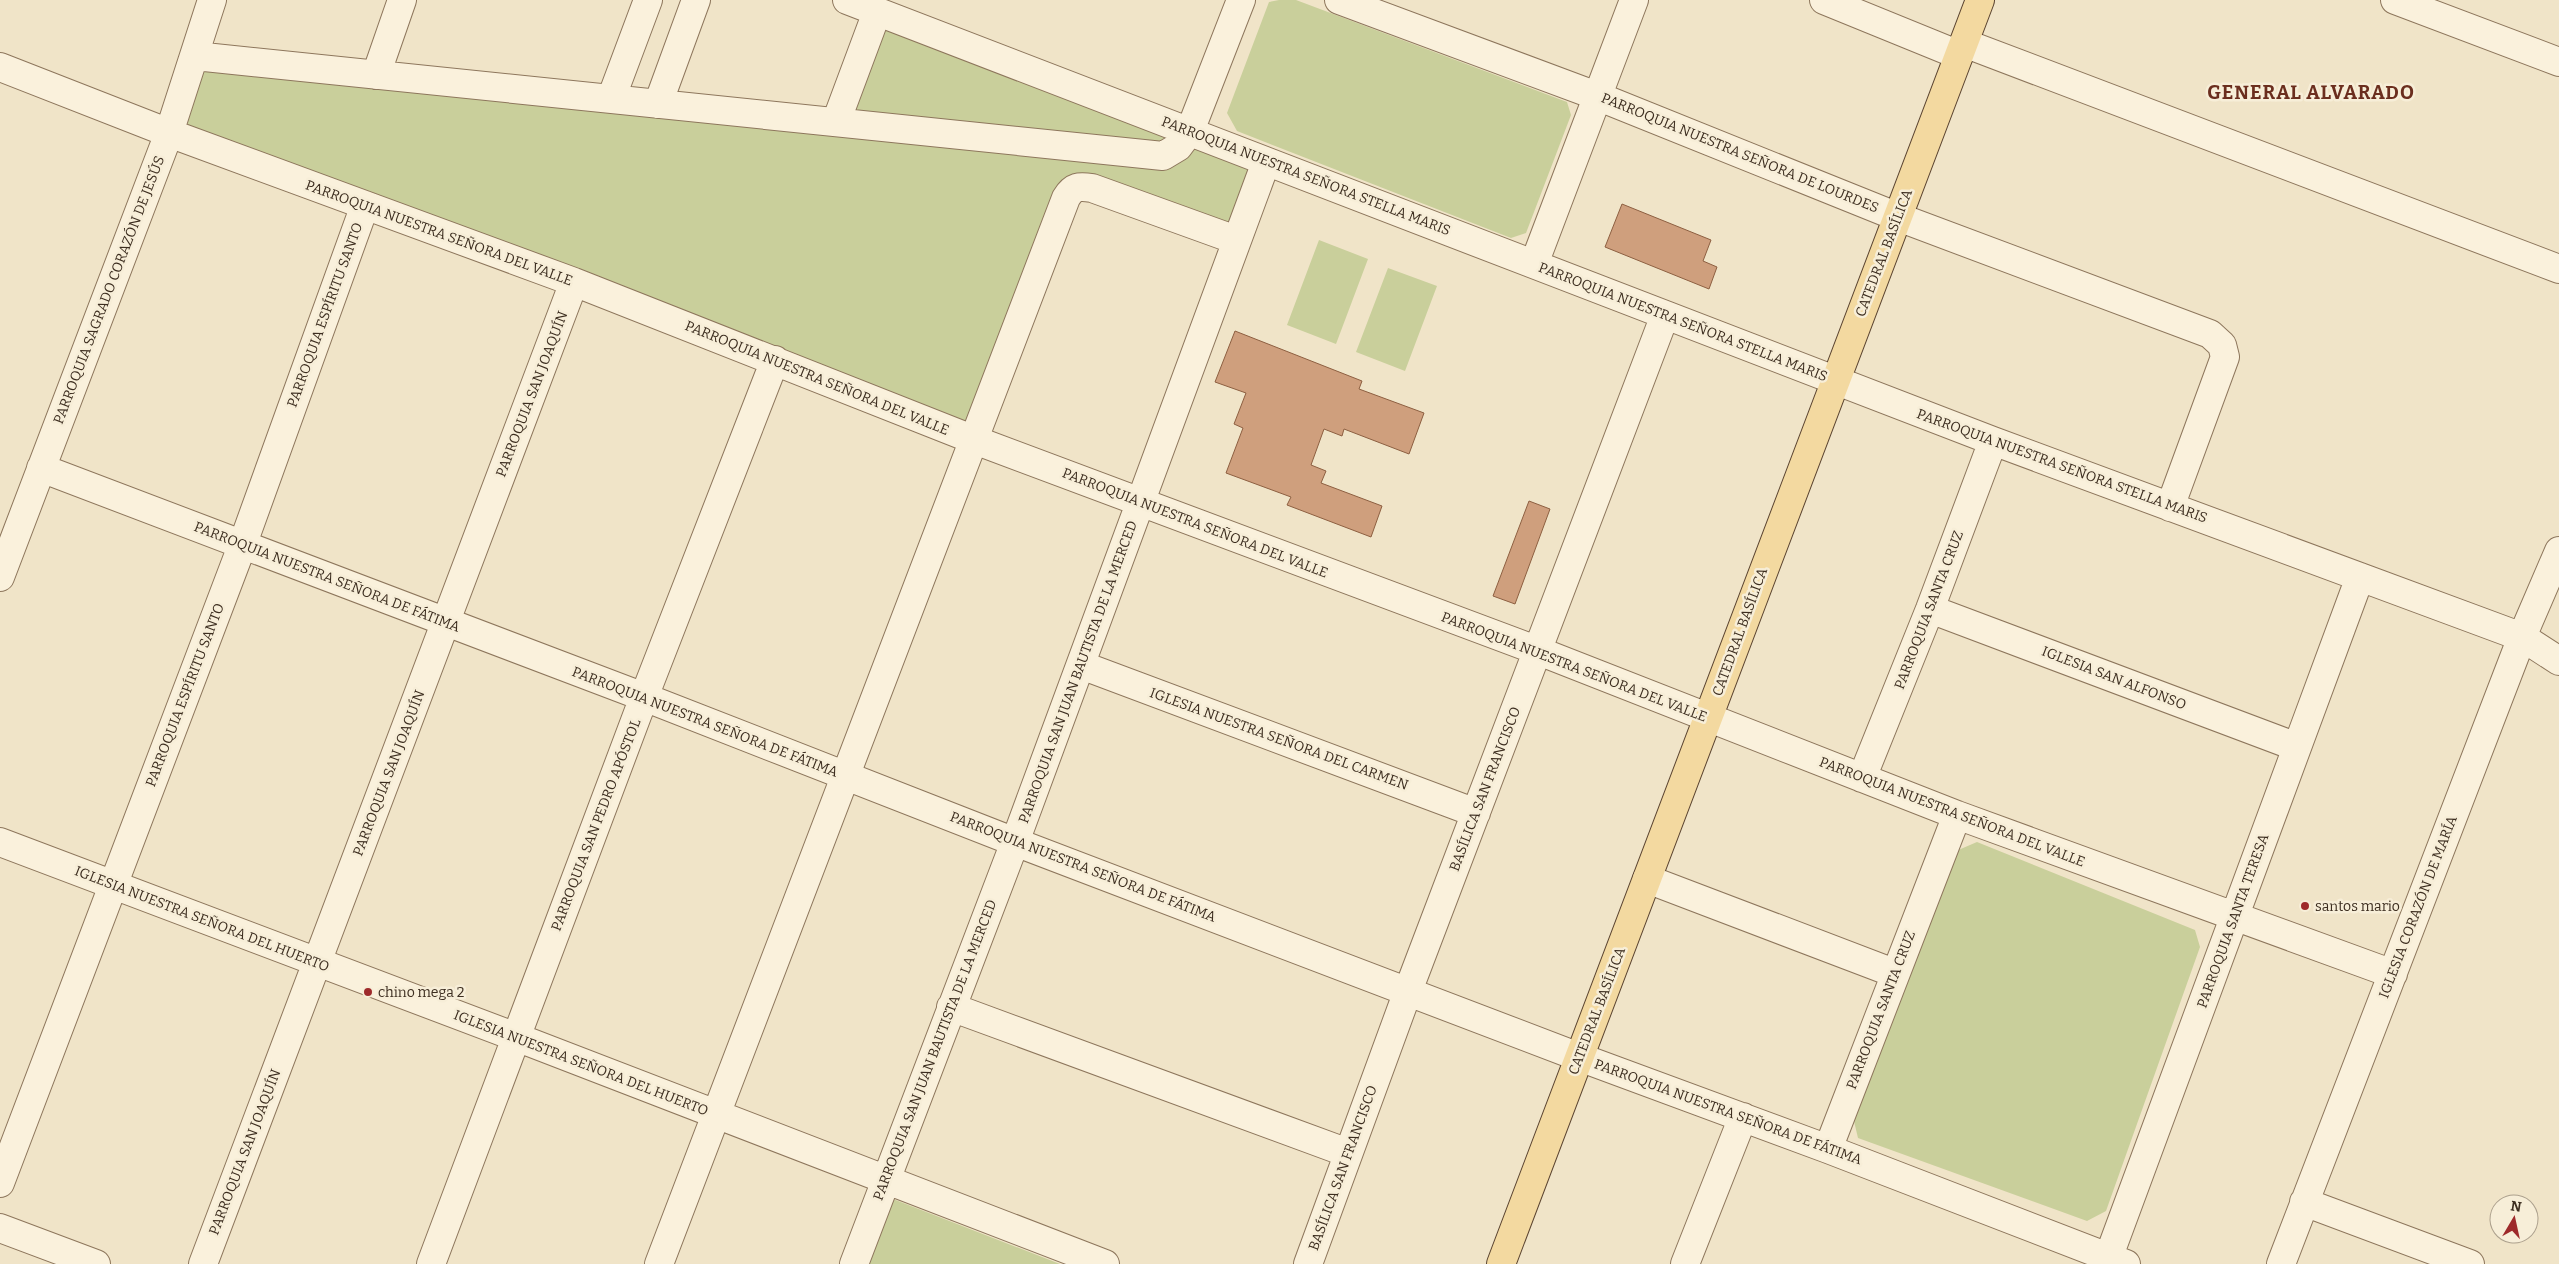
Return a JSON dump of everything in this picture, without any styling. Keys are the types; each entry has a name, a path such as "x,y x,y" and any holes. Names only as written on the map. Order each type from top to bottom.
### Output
{"main road":[{"name":"CATEDRAL BASÍLICA","path":"1501,1264 1708,719 1834,380 1980,0"}],"street":[{"name":"PARROQUIA SAGRADO CORAZÓN DE JESÚS","path":"0,577 169,133 212,0"},
{"path":"376,75 402,0"},
{"path":"611,99 648,0"},
{"path":"658,104 696,0"},
{"name":"PARROQUIA NUESTRA SEÑORA STELLA MARIS","path":"847,0 1994,441 2522,637 2559,661"},
{"path":"195,56 1162,156 1178,147 1190,131 1241,0"},
{"name":"PARROQUIA NUESTRA SEÑORA DE LOURDES","path":"1338,0 1597,96 1898,217 2210,334 2222,345 2225,357 2170,506"},
{"path":"1534,264 1634,0"},
{"path":"1824,0 2559,269"},
{"path":"2395,0 2559,62"},
{"path":"836,122 877,12"},
{"name":"PARROQUIA NUESTRA SEÑORA DEL VALLE","path":"0,67 169,133 574,282 972,439 1536,650 1957,815 2393,974"},
{"name":"PARROQUIA SAN JUAN BAUTISTA DE LA MERCED","path":"854,1264 1015,842 1266,162"},
{"path":"660,1264 715,1114 972,439 1070,190 1079,186 1092,188 1236,240"},
{"name":"PARROQUIA ESPÍRITU SANTO","path":"0,1183 242,546 365,206"},
{"name":"PARROQUIA SAN JOAQUÍN","path":"202,1264 447,622 574,282"},
{"name":"BASÍLICA SAN FRANCISCO","path":"1308,1264 1536,650 1665,315"},
{"name":"PARROQUIA SAN PEDRO APÓSTOL","path":"431,1264 644,697 774,360"},
{"name":"PARROQUIA SANTA CRUZ","path":"1862,778 1930,609 1994,441"},
{"name":"PARROQUIA NUESTRA SEÑORA DE FÁTIMA","path":"41,468 242,546 644,697 1015,842 1579,1057 1828,1149 2114,1262"},
{"name":"IGLESIA CORAZÓN DE MARÍA","path":"2281,1264 2522,637 2559,551"},
{"name":"PARROQUIA SANTA TERESA","path":"2114,1262 2235,917 2360,577"},
{"name":"IGLESIA SAN ALFONSO","path":"1930,609 2297,747"},
{"name":"IGLESIA NUESTRA SEÑORA DEL CARMEN","path":"1081,665 1476,813"},
{"name":"PARROQUIA SANTA CRUZ","path":"1828,1149 1894,973 1957,815"},
{"name":"IGLESIA NUESTRA SEÑORA DEL HUERTO","path":"0,842 516,1037 1105,1264"},
{"path":"1647,879 1894,973"},
{"path":"951,1007 1348,1153"},
{"path":"1685,1264 1743,1117"},
{"path":"2304,1202 2470,1264"},
{"path":"0,1228 96,1264"}],"green space":[{"path":"1296,0 1567,102 1571,115 1526,233 1511,238 1237,131 1227,113 1269,2"},
{"path":"877,12 1265,162 1236,239 1079,186 972,438 170,132 196,57 836,122"},
{"path":"1319,240 1368,259 1336,344 1287,325"},
{"path":"1388,268 1437,286 1405,371 1356,352"},
{"path":"1977,842 2195,930 2200,947 2106,1211 2087,1221 1858,1138 1853,1117 1956,851"},
{"path":"893,1199 1060,1264 869,1264"}],"building":[{"path":"1622,204 1711,240 1703,261 1717,267 1709,289 1605,247"},
{"path":"1235,331 1362,381 1359,389 1424,413 1409,454 1344,429 1342,436 1324,429 1311,465 1326,471 1321,483 1382,506 1371,537 1287,505 1291,497 1226,473 1243,428 1234,424 1246,393 1215,382"},
{"path":"1529,501 1550,509 1515,604 1493,596"}],"place":[{"name":"santos mario","path":"2305,906"},
{"name":"chino mega 2","path":"368,992"}],"district":[{"name":"GENERAL ALVARADO","path":"2311,92"}]}
